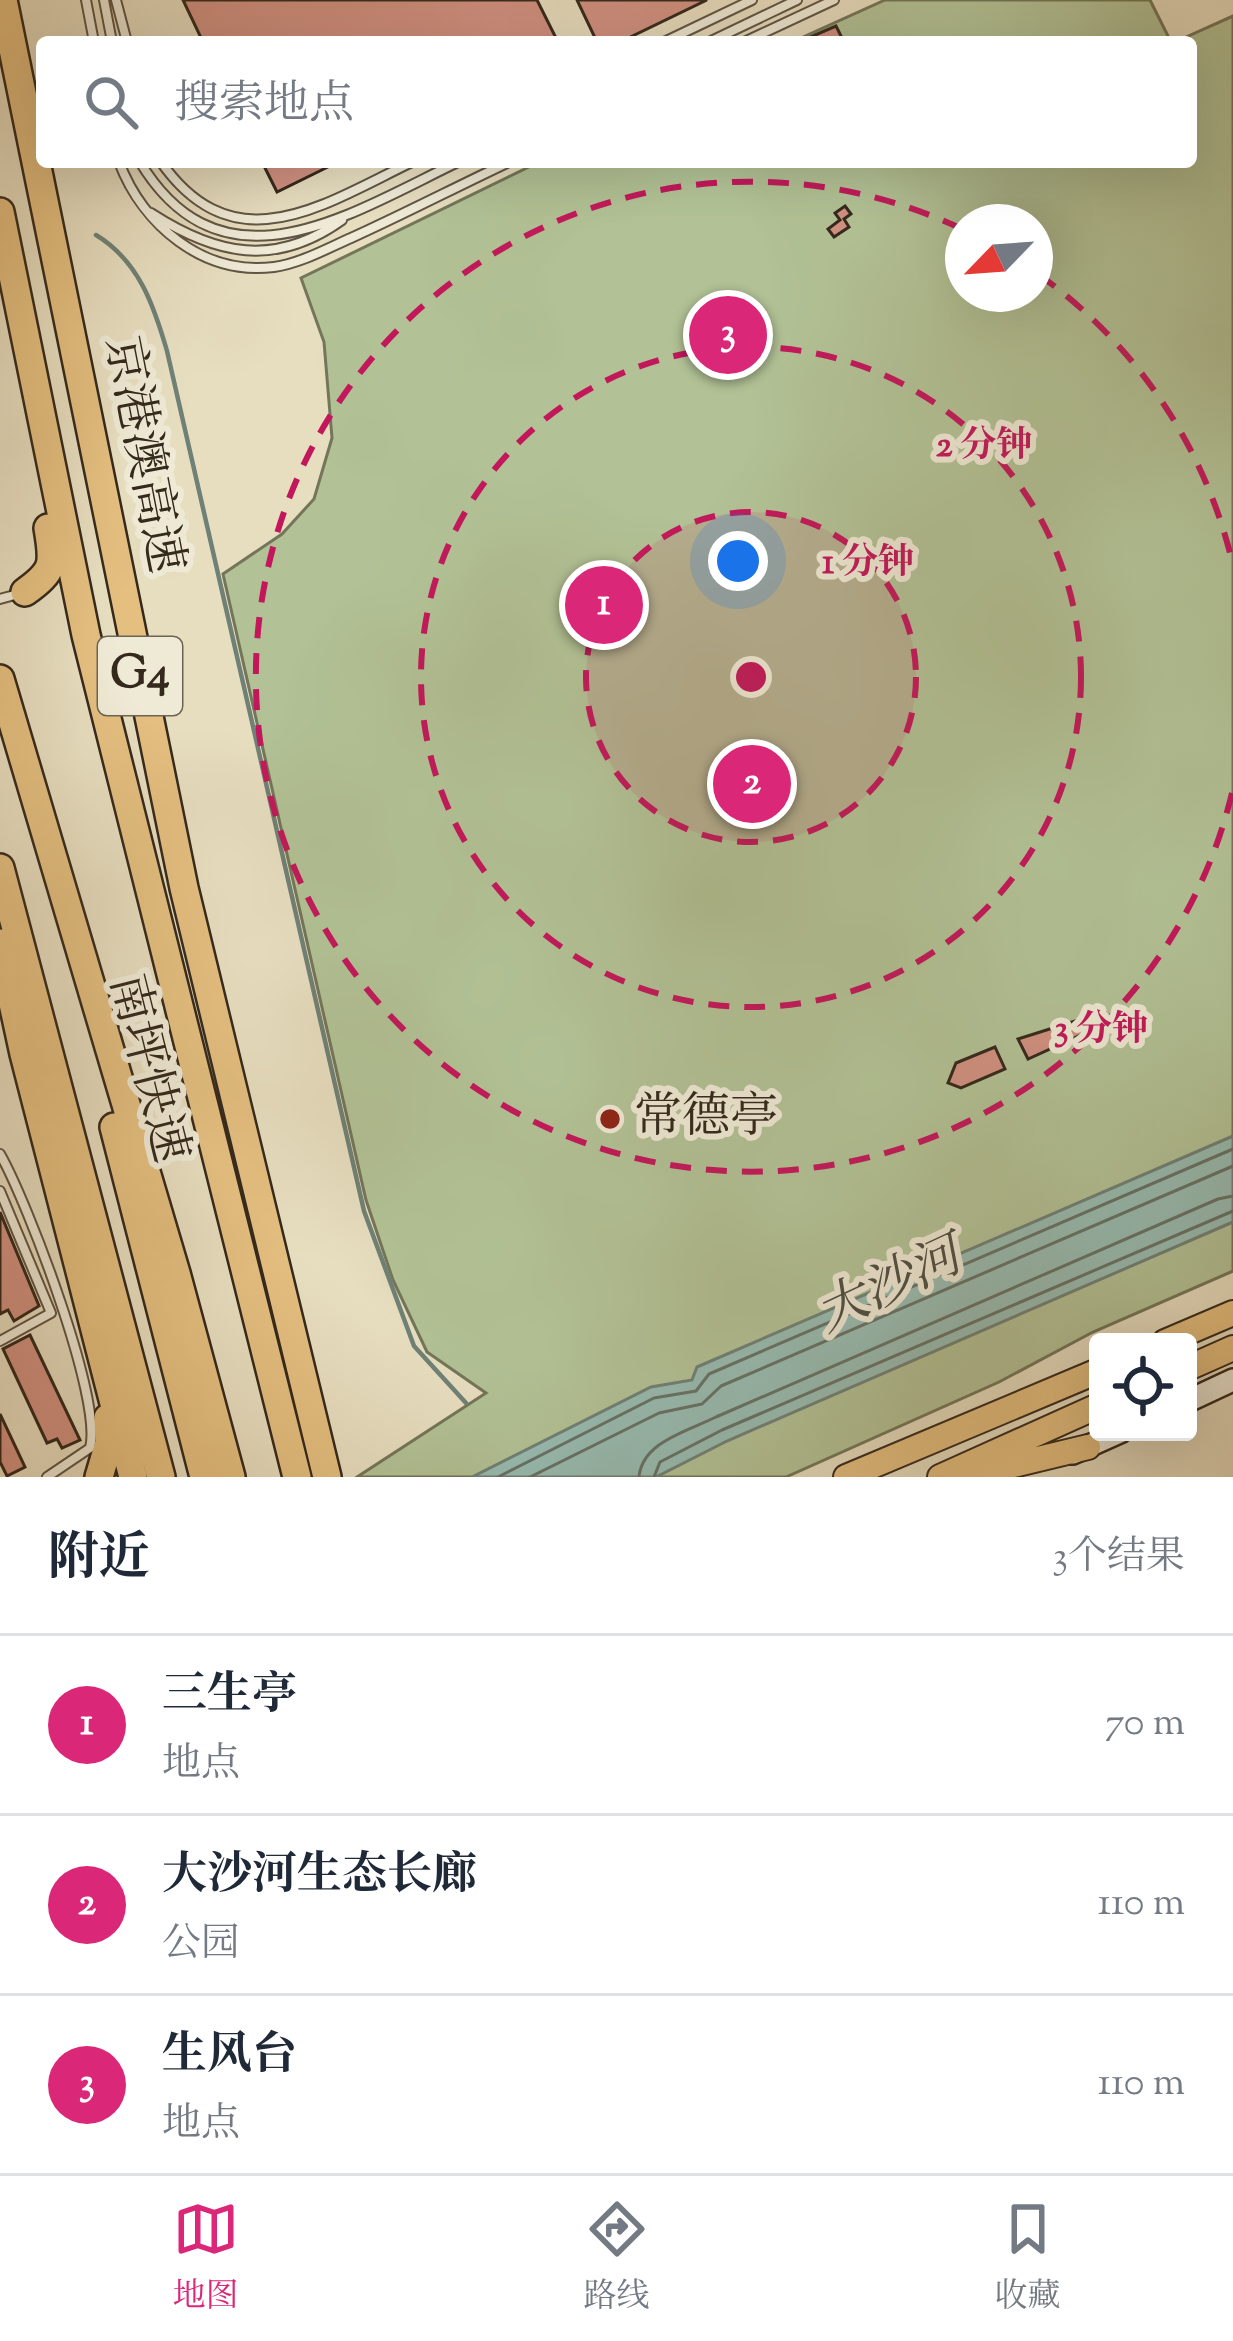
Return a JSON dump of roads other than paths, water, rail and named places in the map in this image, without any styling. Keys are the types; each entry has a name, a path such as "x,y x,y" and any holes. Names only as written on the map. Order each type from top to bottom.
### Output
{"highway":[{"name":"京港澳高速","path":"3,0 36,162"},
{"name":"京港澳高速","path":"37,168 184,888 327,1477"},
{"name":"京港澳高速","path":"0,212 86,635 297,1477"},
{"path":"0,289 51,547 49,572 12,595"},
{"path":"12,595 48,593 86,635"},
{"path":"0,681 176,1273 231,1477"},
{"name":"南坪快速","path":"0,681 204,1477"},
{"name":"南坪快速","path":"0,868 161,1477"},
{"path":"0,943 133,1477"},
{"path":"99,1477 109,1443 106,1372"}],"main road":[{"path":"1186,1333 1233,1313"},
{"path":"1197,1363 1233,1348"},
{"path":"846,1477 1089,1375"},
{"path":"1197,1397 1233,1380"},
{"path":"1197,1398 1233,1401"},
{"path":"877,1477 964,1439 1010,1408"},
{"path":"940,1477 1089,1410"},
{"path":"1017,1477 1101,1441"},
{"path":"963,1477 1088,1447"}],"lane":[{"path":"86,0 93,36"},
{"path":"104,0 111,36"},
{"path":"116,0 125,36"},
{"path":"677,36 752,0"},
{"path":"722,36 797,0"},
{"path":"757,36 834,0"},
{"path":"122,168 141,207 174,239 234,266 274,267 309,257 496,168"},
{"path":"144,168 167,200 184,214 223,232 266,238 288,236 352,212 445,168"},
{"path":"166,168 182,187 219,212 253,221 288,219 399,168"},
{"path":"141,207 199,239 258,252 310,240 352,212"},
{"path":"0,1154 62,1306 88,1400 90,1448 47,1477"},
{"path":"0,1191 51,1313 0,1341"}],"water":[{"name":"大沙河","path":"1233,1136 1233,1222 727,1441 656,1477 472,1477 651,1387 692,1380 697,1367"}],"waterway":[{"path":"96,235 134,271 167,351 364,1211 414,1346 466,1403"}],"place":[{"name":"生风台","path":"728,335"},
{"name":"三生亭","path":"604,605"},
{"name":"大沙河生态长廊","path":"752,784"},
{"name":"常德亭","path":"610,1119"}]}
